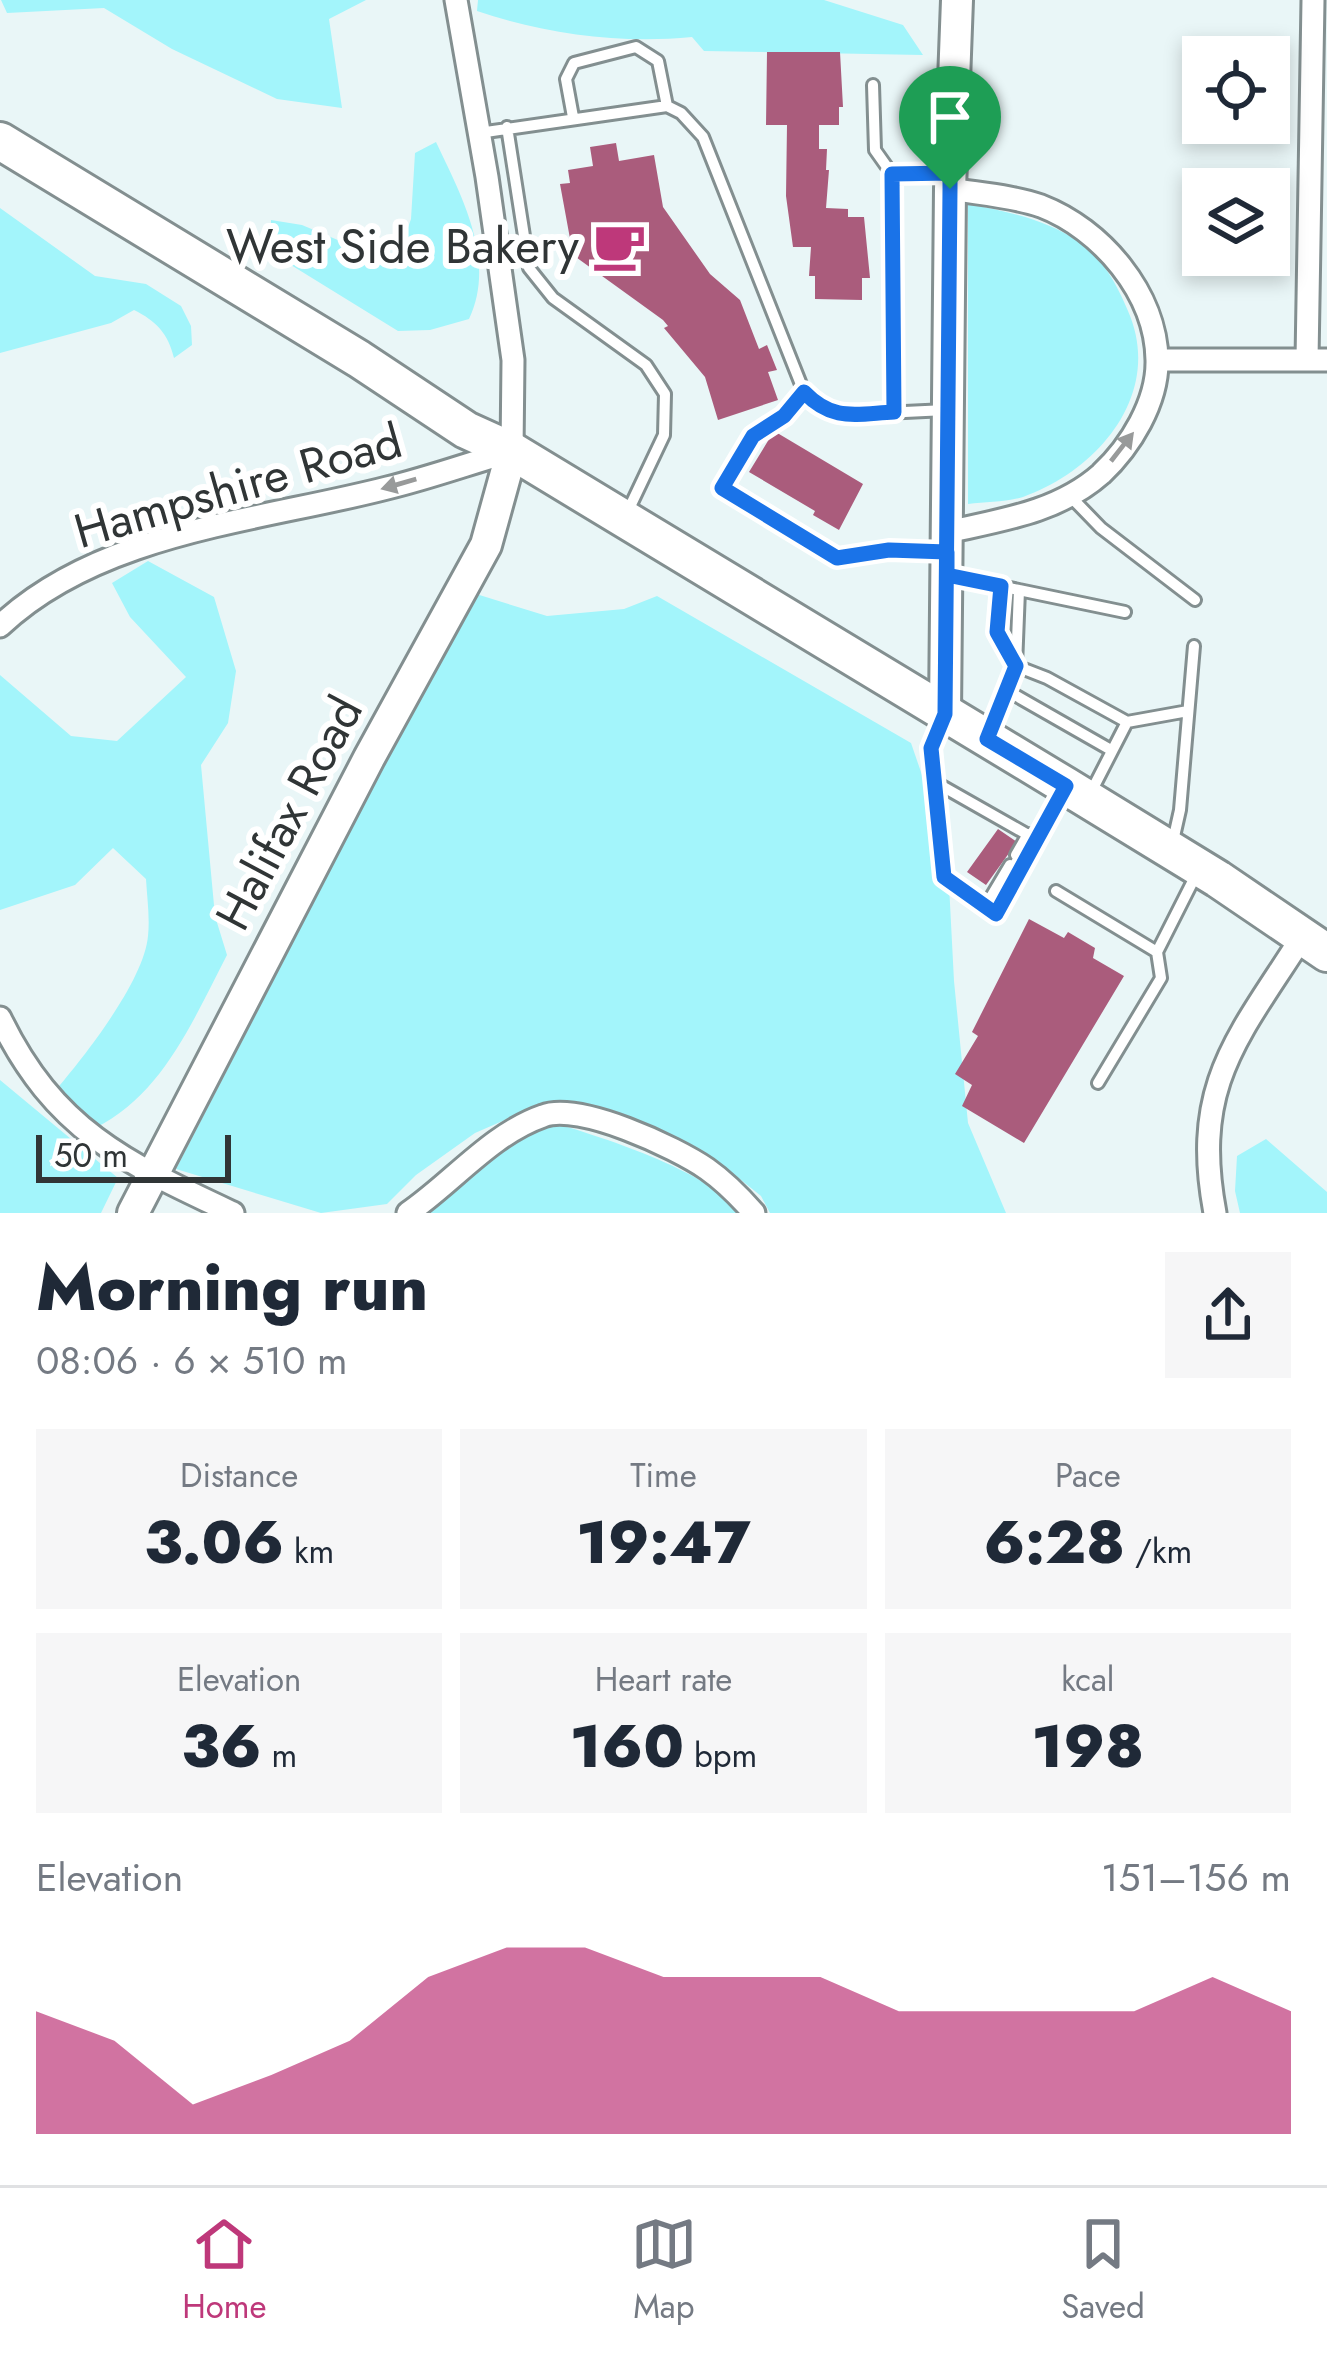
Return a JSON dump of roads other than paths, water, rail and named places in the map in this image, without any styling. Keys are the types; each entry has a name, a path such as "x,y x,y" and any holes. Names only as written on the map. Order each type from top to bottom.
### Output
{"main road":[{"path":"0,141 359,358 466,430 512,451 1077,792 1315,945"}],"street":[{"path":"455,0 513,360 512,451"},
{"path":"945,714 950,181 957,0"},
{"path":"1157,360 1317,360 1313,0"},
{"path":"947,553 1038,511 1100,475 1137,429 1148,405 1157,360 1139,297 1102,244 1042,207 950,181"},
{"name":"Hampshire Road","path":"0,626 28,599 123,554 247,519 388,488 512,451"},
{"name":"Halifax Road","path":"133,1213 358,778 486,545 512,451"},
{"path":"1215,1213 1206,1133 1214,1092 1249,1019 1315,945"},
{"path":"0,1018 37,1082 70,1121 153,1176 233,1213"},
{"path":"408,1213 504,1137 544,1114 565,1113 605,1122 686,1156 727,1184 754,1213"}],"lane":[{"path":"572,117 566,79 574,63 636,47 658,61 668,106"},
{"path":"873,86 875,149 892,174 894,412"},
{"path":"479,133 668,106 681,112 703,137 804,392 822,410 843,415 949,410"},
{"path":"507,127 529,268 553,298 646,365 665,394 664,435 624,520"},
{"path":"892,174 950,181"},
{"path":"804,392 784,416 753,436 722,488 837,558 889,550 947,553 1001,586 1125,612"},
{"path":"1069,495 1114,538 1195,600"},
{"path":"1001,586 997,632 1016,666 1127,722 1188,711"},
{"path":"987,739 1016,666 1019,590"},
{"path":"1098,1083 1161,978 1156,952 1185,859 1180,810 1193,646"},
{"path":"1006,690 1111,750"},
{"path":"945,714 931,748 944,877 996,914 1032,837"},
{"path":"985,907 1013,860 1077,792 1127,722"},
{"path":"933,781 1032,837"},
{"path":"1055,891 1156,952"}],"place":[{"name":"West Side Bakery","path":"619,246"}]}
